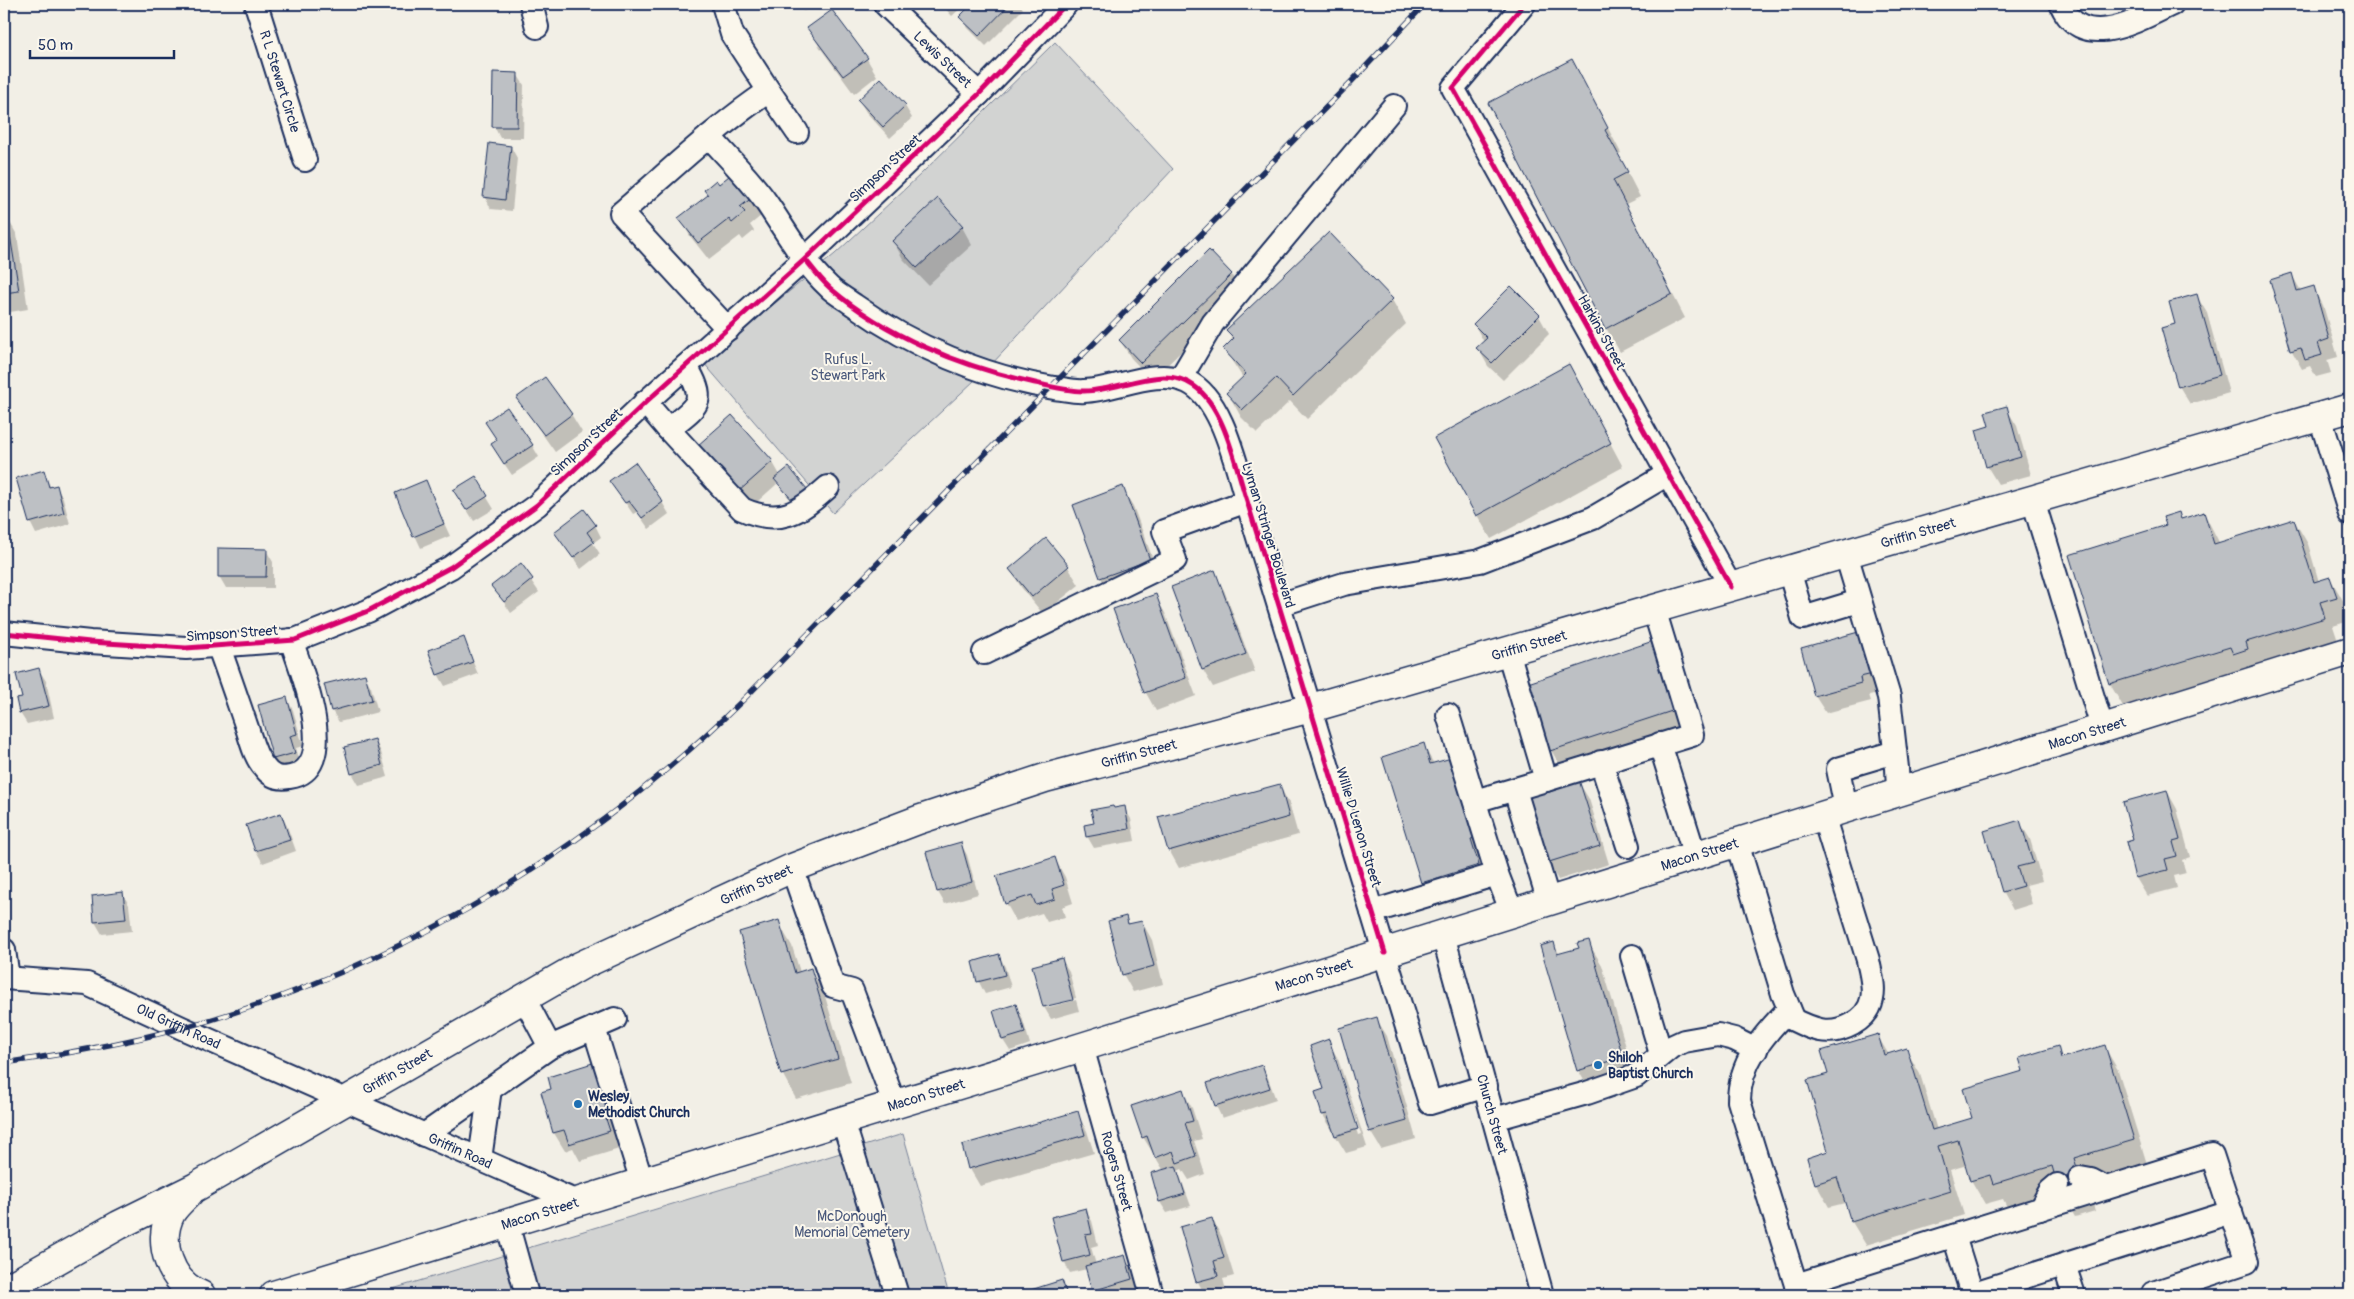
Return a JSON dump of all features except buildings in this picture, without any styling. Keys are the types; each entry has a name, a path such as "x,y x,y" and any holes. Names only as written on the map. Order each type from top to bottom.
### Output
{"main road":[{"name":"Griffin Street","path":"4,1290 119,1225 196,1187 580,966 792,868 918,820 1045,778 1311,708 2350,408"},
{"name":"Macon Street","path":"274,1295 315,1289 507,1223 1443,935 2102,727 2350,651"},
{"path":"196,1187 172,1212 166,1226 165,1244 174,1272 187,1286 201,1295"}],"street":[{"name":"R L Stewart Circle","path":"256,4 305,160"},
{"path":"531,4 537,27"},
{"path":"723,4 732,34 797,132"},
{"name":"Lewis Street","path":"885,4 979,94"},
{"name":"Simpson Street","path":"4,632 90,642 167,646 218,646 291,640 368,611 451,567 537,505 645,402 805,259 979,94 1066,4"},
{"name":"Harkins Street","path":"1524,4 1453,88 1731,587"},
{"path":"2061,4 2071,22 2086,30 2107,31 2172,4"},
{"path":"728,329 621,213 709,136 750,103 769,91"},
{"path":"1180,380 1212,323 1394,106"},
{"name":"Lyman Stringer Boulevard","path":"709,136 766,201 805,259 829,287 899,334 930,349 993,374 1052,387 1084,391 1152,379 1180,380 1196,387 1214,409 1225,433 1311,708"},
{"path":"668,428 696,406 699,394 696,382 686,366"},
{"path":"645,402 742,509 756,515 787,516 801,509 828,487"},
{"path":"2320,416 2343,463 2350,514"},
{"path":"1279,605 1344,584 1480,561 1593,518 1668,474"},
{"path":"2033,500 2102,727"},
{"path":"984,653 1175,560 1164,531 1247,502"},
{"path":"1846,554 1889,697 1898,791"},
{"path":"1789,570 1803,618 1859,601"},
{"path":"1475,801 1692,735 1654,609"},
{"path":"218,646 258,759 274,777 282,779 295,777 310,766 316,749 312,710 291,640"},
{"path":"1508,651 1546,780"},
{"name":"Willie D Lenon Street","path":"1311,708 1430,1103 1486,1086"},
{"path":"1448,715 1497,874 1512,913"},
{"path":"1660,744 1695,856"},
{"path":"1736,843 1783,994 1794,1020 1821,1030 1834,1030 1861,1018 1872,999 1872,983 1835,812 1838,769 1895,752"},
{"path":"1601,762 1628,846"},
{"path":"1515,790 1549,902"},
{"path":"792,868 833,986 852,991 895,1105"},
{"path":"1372,912 1497,874"},
{"name":"Church Street","path":"1443,935 1542,1295"},
{"path":"4,950 6,978"},
{"path":"1632,956 1661,1054"},
{"name":"Old Griffin Road","path":"6,978 87,984 346,1100"},
{"path":"524,998 550,1047"},
{"path":"1789,1009 1765,1033 1741,1075 1739,1101 1797,1290 1954,1236 2212,1155 2247,1262 2151,1295"},
{"path":"424,1135 550,1047 615,1019"},
{"path":"594,1028 642,1182"},
{"path":"1494,1119 1587,1093 1636,1076 1661,1054 1684,1041 1718,1035 1734,1039 1756,1050"},
{"name":"Rogers Street","path":"1082,1047 1152,1295"},
{"path":"480,1159 490,1089"},
{"name":"Griffin Road","path":"346,1100 577,1202"},
{"path":"843,1121 897,1295"},
{"path":"2080,1178 2091,1180 2106,1188"},
{"path":"2040,1209 2050,1191 2057,1185"},
{"path":"1954,1236 1970,1295 2231,1212"},
{"path":"507,1223 527,1295"},
{"path":"2064,1264 2074,1295"}],"green space":[{"name":"Rufus L. Stewart Park","path":"1055,42 1173,169 991,365 833,513 703,362 835,254 921,174"},
{"name":"McDonough Memorial Cemetery","path":"903,1134 949,1295 373,1295"}],"railway":[{"path":"4,1063 56,1055 159,1034 210,1020 285,995 357,965 428,931 497,892 563,849 626,802 687,752 744,699 1352,81 1425,4"}],"cycle path":[{"path":"4,633 90,642 186,648 295,640 368,611 451,567 537,505 647,401 805,259 979,94 1066,4"},
{"path":"1524,4 1453,88 1731,587"},
{"path":"805,259 830,288 875,321 899,335 951,358 1004,375 1077,391 1097,390 1140,380 1168,377 1194,386 1205,396 1214,408 1234,456 1385,953"}],"place":[{"name":"Shiloh Baptist Church","path":"1598,1065"},
{"name":"Wesley Methodist Church","path":"578,1104"}]}
